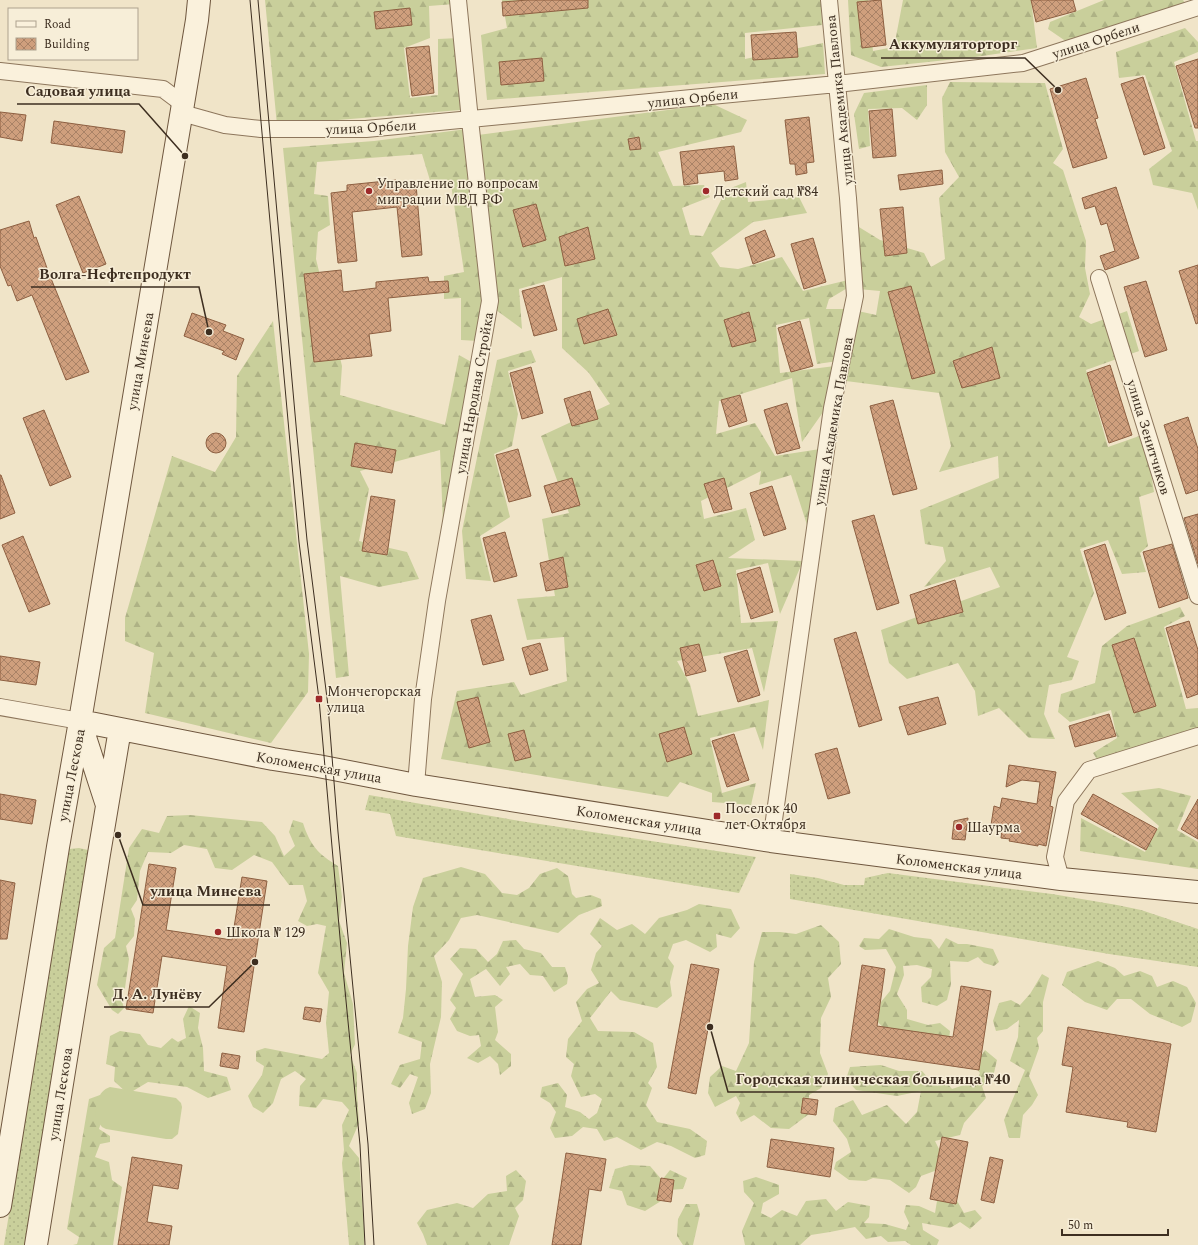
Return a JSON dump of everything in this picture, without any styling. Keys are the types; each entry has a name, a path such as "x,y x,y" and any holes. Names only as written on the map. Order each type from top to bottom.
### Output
{"main road":[{"name":"улица Минеева","path":"80,722 197,20 199,0"},
{"name":"Коломенская улица","path":"80,722 416,785 771,841 1060,879 1170,889 1198,903"},
{"name":"улица Лескова","path":"36,1245 104,797 80,722"},
{"name":"улица Лескова","path":"0,1206 58,847 80,722"},
{"path":"104,797 120,729"},
{"path":"67,799 76,783 84,778 93,781 104,797"},
{"path":"1170,889 1198,892"}],"street":[{"name":"улица Народная Стройка","path":"416,785 423,699 437,601 490,301 458,0"},
{"name":"улица Академика Павлова","path":"771,841 832,408 855,296 848,198 829,0"},
{"name":"улица Орбели","path":"182,109 225,124 269,130 366,129 837,84 1023,63 1196,7"},
{"path":"0,71 162,89 182,109"},
{"name":"улица Зенитчиков","path":"1099,278 1198,596"},
{"path":"0,707 80,722"},
{"path":"1060,879 1055,856 1066,801 1088,770 1198,736"}],"green space":[{"path":"265,0 454,0 454,4 429,6 430,38 404,48 410,98 438,95 438,39 459,38 460,110 277,125"},
{"path":"502,0 821,0 822,25 745,33 745,59 823,43 825,74 487,100 481,35 507,28"},
{"path":"848,0 868,0 873,51 894,47 903,0 1031,0 1037,48 975,57 881,67 851,55"},
{"path":"1104,0 1183,0 1185,3 1067,42 1048,29 1050,22"},
{"path":"1185,28 1198,42 1198,52 1174,62 1196,141 1198,141 1198,210 1192,193 1153,185 1149,169 1172,151 1145,75 1119,78 1116,52"},
{"path":"950,82 1045,83 1063,149 1053,163 1063,170 1086,241 1085,268 1090,294 1079,317 1091,324 1127,311 1139,351 1086,370 1108,447 1145,434 1154,492 1139,497 1148,546 1140,553 1146,572 1122,574 1108,540 1080,549 1094,593 1067,657 1079,661 1072,680 1049,685 1044,714 1055,739 1029,738 999,708 978,716 975,691 958,663 907,679 889,663 881,630 1000,587 990,567 924,587 946,561 943,547 925,544 920,510 999,478 998,456 939,472 951,446 939,393 846,381 858,311 876,315 880,291 858,289 854,224 880,240 924,253 931,267 945,259 939,198 959,177 945,152 942,98"},
{"path":"927,85 927,105 917,120 902,108 868,109 870,146 859,149 854,114 864,93"},
{"path":"713,104 747,120 741,132 658,152 673,186 704,185 710,197 682,208 690,235 703,236 726,190 746,182 748,202 799,197 807,213 753,222 711,253 720,267 738,269 782,257 803,291 848,280 849,287 829,299 826,309 849,309 838,361 817,364 809,318 776,325 780,373 835,366 826,408 802,442 792,378 719,401 716,434 755,423 775,456 820,449 807,525 791,475 759,485 761,471 701,501 704,519 746,508 755,540 728,558 803,561 780,614 768,563 736,570 741,623 778,621 764,692 752,648 677,661 690,684 698,716 769,700 763,750 755,727 710,738 722,793 756,783 751,805 712,802 712,793 680,782 668,797 441,759 457,691 514,682 521,695 567,681 564,637 527,640 517,599 555,596 542,519 569,513 541,436 610,404 589,373 562,348 562,277 519,289 522,329 496,310 478,135"},
{"path":"467,129 487,301 478,341 461,340 461,298 444,299 444,276 464,272 451,184 432,187 422,154 317,162 314,194 328,196 330,225 318,232 316,259 342,366 340,395 445,425 459,355 475,364 443,524 440,450 360,471 369,489 359,541 407,552 419,579 379,587 340,576 349,676 336,678 283,148 374,141"},
{"path":"273,321 309,654 308,692 271,743 145,713 154,653 125,641 125,618 172,456 215,472 236,437 237,376"},
{"path":"531,350 536,362 508,371 518,414 512,446 494,454 510,517 480,536 491,581 466,579 462,531 497,360"},
{"path":"1180,607 1185,616 1164,627 1186,709 1198,708 1198,729 1098,761 1093,753 1117,738 1111,710 1070,722 1058,712 1061,694 1095,683 1102,646 1127,626"},
{"path":"1159,788 1191,796 1177,830 1198,842 1198,869 1080,851 1081,818 1145,852 1159,826 1121,793"},
{"path":"369,795 520,821 756,857 739,893 396,836 390,814 365,810"},
{"path":"190,815 262,822 275,836 284,856 295,846 289,832 293,820 303,823 312,843 320,853 338,866 342,897 339,921 347,943 344,973 353,1004 355,1044 350,1055 357,1073 359,1123 349,1146 359,1158 364,1245 349,1245 342,1163 344,1150 342,1125 349,1110 342,1102 323,1099 316,1108 299,1106 300,1086 306,1079 295,1071 281,1079 273,1103 263,1113 253,1107 248,1096 262,1075 264,1066 256,1061 256,1051 265,1048 322,1059 329,1053 326,1023 329,992 318,973 326,926 317,924 307,926 298,921 307,901 303,885 289,885 272,862 254,855 232,870 215,868 207,849 184,845 171,853 148,852 140,871 137,900 131,909 135,919 134,936 126,946 129,959 125,988 120,995 124,1008 118,1014 112,1010 97,985 104,948 115,938 129,848 142,829 159,833 167,816"},
{"path":"79,848 88,850 91,854 30,1245 4,1245 67,852 69,849"},
{"path":"461,867 485,874 502,893 517,895 529,888 540,874 557,868 568,876 572,894 576,898 591,895 601,899 602,906 579,915 558,933 477,915 461,918 449,940 434,956 442,982 441,1017 430,1064 431,1093 425,1109 412,1114 409,1103 418,1077 410,1074 400,1088 391,1084 400,1065 420,1059 422,1042 398,1033 403,1018 408,946 413,907 423,878"},
{"path":"888,873 1052,894 1141,910 1198,929 1198,967 1109,954 790,899 790,874 818,878 844,885 864,885 865,878"},
{"path":"699,904 731,909 740,928 731,938 716,934 717,947 710,952 686,940 673,944 668,958 674,966 670,982 672,996 657,1008 620,1000 611,991 590,1018 598,1031 634,1032 653,1043 657,1067 648,1083 652,1088 646,1105 657,1122 690,1129 707,1141 705,1155 695,1158 671,1146 657,1142 641,1150 617,1137 604,1141 597,1129 583,1127 572,1136 555,1138 550,1128 556,1112 550,1103 540,1097 542,1087 558,1083 567,1095 565,1107 580,1112 589,1119 597,1113 602,1099 595,1094 581,1097 571,1076 574,1064 566,1057 568,1039 582,1021 576,1002 587,989 599,983 591,970 596,953 602,946 590,934 600,918 617,930 632,924 645,934 659,918 687,910"},
{"path":"821,925 839,942 841,964 828,978 831,997 821,1018 820,1053 828,1074 821,1088 809,1095 809,1114 789,1129 771,1128 754,1115 741,1122 736,1113 740,1103 736,1096 715,1107 708,1093 710,1077 722,1066 736,1071 749,1043 754,962 762,932 796,934"},
{"path":"889,929 914,937 931,939 939,949 946,938 958,944 967,944 993,949 999,962 994,966 984,963 978,957 968,962 950,961 951,984 947,1000 937,1006 922,1002 921,987 931,977 932,969 917,965 903,966 904,975 897,994 907,1010 907,1019 928,1025 940,1023 950,1031 949,1040 888,1033 877,1021 881,1002 890,991 896,967 886,949 865,950 859,946 864,938 879,939"},
{"path":"516,940 524,949 541,953 552,967 565,967 568,976 567,984 554,992 543,976 530,975 520,964 506,967 510,974 500,986 486,969 470,979 475,997 495,995 503,1000 495,1007 498,1032 495,1040 511,1054 511,1066 500,1075 498,1064 490,1056 478,1063 467,1058 481,1046 479,1035 470,1036 457,1031 450,1019 456,1008 450,1000 463,974 450,959 460,948 476,949 488,962 497,954 503,941"},
{"path":"1098,961 1115,968 1124,976 1140,971 1152,976 1157,987 1173,981 1187,987 1196,1003 1191,1022 1182,1027 1150,1014 1131,999 1117,999 1107,1010 1085,1002 1062,985 1067,972"},
{"path":"1042,974 1049,978 1043,1002 1043,1031 1037,1038 1039,1048 1029,1076 1038,1095 1023,1115 1020,1138 1009,1138 1004,1120 1025,1070 1010,1061 1018,1037 1019,1020 1007,1029 996,1031 993,1021 999,1003 1011,1000 1020,1005 1030,994"},
{"path":"189,1006 200,1013 198,1028 203,1048 204,1071 227,1077 231,1090 208,1098 187,1087 148,1082 128,1094 114,1081 115,1067 106,1064 110,1036 120,1031 140,1034 148,1045 161,1048 172,1038 178,1042 186,1038 183,1019"},
{"path":"985,1050 997,1060 993,1077 982,1086 986,1098 964,1123 960,1135 935,1141 942,1155 940,1169 921,1176 916,1187 909,1193 890,1180 873,1178 866,1181 849,1180 834,1169 836,1162 851,1152 847,1139 833,1121 835,1108 853,1100 862,1115 887,1105 906,1124 917,1112 921,1091 897,1096 856,1090 846,1079 850,1067 881,1065 899,1071 922,1071 930,1080 944,1079 952,1089 976,1081 980,1073 974,1066"},
{"path":"110,1087 176,1098 181,1103 182,1107 178,1134 172,1139 166,1139 106,1129 102,1127 96,1119 98,1100 102,1092"},
{"path":"100,1095 105,1110 99,1129 110,1136 110,1142 100,1144 95,1157 109,1162 112,1180 122,1187 113,1245 73,1245 77,1244 79,1237 67,1229 89,1099"},
{"path":"630,1165 650,1166 662,1180 670,1170 687,1178 683,1189 668,1190 661,1201 645,1211 627,1205 622,1191 609,1188 615,1169"},
{"path":"516,1170 526,1181 523,1200 515,1208 519,1216 509,1245 427,1245 417,1223 427,1210 457,1203 473,1208 488,1194 507,1191 506,1176"},
{"path":"756,1177 779,1185 779,1194 763,1203 761,1213 771,1218 782,1210 797,1216 806,1201 826,1199 836,1211 848,1202 870,1206 869,1217 864,1223 885,1224 906,1230 909,1223 904,1212 906,1205 919,1206 935,1213 938,1195 952,1192 964,1213 975,1210 982,1218 970,1229 960,1222 950,1228 922,1223 923,1230 939,1240 937,1245 911,1245 905,1241 888,1242 881,1236 866,1239 855,1227 811,1235 800,1245 745,1245 742,1231 754,1203 744,1192 743,1181"},
{"path":"686,1204 697,1204 700,1214 693,1245 683,1245 677,1236 678,1219"}],"building":[{"path":"528,0 588,0 588,8 503,16 502,2"},
{"path":"881,0 886,45 862,48 857,2"},
{"path":"1031,0 1073,0 1076,11 1036,22"},
{"path":"410,8 412,25 376,29 374,12"},
{"path":"796,32 798,57 753,60 751,35"},
{"path":"429,46 434,93 412,96 406,48"},
{"path":"542,58 544,81 501,85 499,62"},
{"path":"1198,59 1198,128 1195,128 1176,66"},
{"path":"1143,77 1165,148 1144,155 1121,84"},
{"path":"1086,78 1098,118 1095,119 1107,158 1073,168 1050,89"},
{"path":"892,109 896,156 873,158 869,111"},
{"path":"0,112 26,115 22,141 0,137"},
{"path":"809,117 814,162 806,163 807,173 796,175 795,164 790,164 785,120"},
{"path":"54,121 125,131 122,153 51,143"},
{"path":"639,137 641,149 630,150 628,139"},
{"path":"734,146 738,179 725,181 724,171 697,174 698,183 684,185 680,152"},
{"path":"942,170 943,184 900,190 898,175"},
{"path":"396,180 397,186 416,184 422,255 402,257 397,207 352,212 357,261 338,263 331,193 347,191 347,185"},
{"path":"1116,187 1139,258 1105,270 1100,256 1115,251 1107,223 1101,225 1095,206 1085,209 1082,198"},
{"path":"79,196 106,264 83,273 56,205"},
{"path":"536,204 546,240 523,247 513,210"},
{"path":"903,207 907,253 885,256 880,209"},
{"path":"29,221 34,238 36,237 48,271 89,372 66,380 32,295 17,301 11,285 8,286 0,266 0,230"},
{"path":"588,227 595,259 565,266 559,237"},
{"path":"765,230 775,256 753,264 745,238"},
{"path":"813,238 826,282 804,289 791,244"},
{"path":"1198,265 1198,323 1196,324 1179,271"},
{"path":"341,270 343,292 376,288 376,282 428,277 429,282 448,281 449,292 388,298 391,331 369,334 372,356 314,362 304,274"},
{"path":"1146,281 1167,350 1145,357 1124,287"},
{"path":"544,285 557,330 534,336 522,291"},
{"path":"911,286 935,373 912,379 888,292"},
{"path":"608,309 617,335 584,344 577,319"},
{"path":"749,312 756,341 732,347 724,320"},
{"path":"192,313 226,325 223,331 244,339 236,360 222,354 224,351 184,336"},
{"path":"800,321 813,366 791,372 778,328"},
{"path":"992,347 1000,378 962,388 953,361"},
{"path":"1110,365 1132,435 1109,443 1087,373"},
{"path":"531,367 543,413 522,419 510,373"},
{"path":"590,391 598,419 572,426 564,399"},
{"path":"740,395 747,421 729,427 721,400"},
{"path":"893,400 917,489 893,495 870,406"},
{"path":"787,403 800,448 777,454 764,410"},
{"path":"44,410 71,477 50,486 23,418"},
{"path":"1188,417 1198,449 1198,490 1186,494 1164,425"},
{"path":"212,433 220,433 226,439 226,447 220,453 212,453 206,447 206,439"},
{"path":"355,443 396,450 392,473 351,466"},
{"path":"518,449 531,496 509,502 496,455"},
{"path":"0,475 15,513 0,519"},
{"path":"572,478 580,505 552,513 544,486"},
{"path":"724,478 732,509 714,513 704,484"},
{"path":"772,486 786,529 764,536 750,493"},
{"path":"371,496 395,500 387,555 362,551"},
{"path":"1198,514 1198,564 1184,518"},
{"path":"874,515 899,603 877,610 852,521"},
{"path":"505,532 517,576 494,582 483,538"},
{"path":"23,536 50,604 29,612 2,545"},
{"path":"1105,544 1126,613 1105,620 1084,551"},
{"path":"1172,544 1188,598 1159,608 1143,552"},
{"path":"563,557 568,587 546,591 540,563"},
{"path":"713,560 721,586 704,591 696,565"},
{"path":"760,567 773,612 751,619 737,574"},
{"path":"955,580 963,612 918,624 910,595"},
{"path":"491,615 504,660 483,665 471,620"},
{"path":"1189,621 1198,650 1198,694 1187,698 1166,628"},
{"path":"856,632 882,720 859,727 834,639"},
{"path":"1134,638 1156,706 1134,713 1112,645"},
{"path":"540,643 548,670 530,675 522,648"},
{"path":"699,644 706,671 686,676 680,648"},
{"path":"747,650 760,695 738,702 724,657"},
{"path":"0,656 40,662 36,685 0,680"},
{"path":"478,697 490,742 469,748 457,702"},
{"path":"938,697 946,724 908,735 899,707"},
{"path":"1109,714 1116,736 1075,747 1069,726"},
{"path":"684,727 692,754 667,762 659,734"},
{"path":"524,730 531,757 515,761 508,734"},
{"path":"734,734 749,780 727,787 712,741"},
{"path":"837,748 850,793 828,799 815,754"},
{"path":"1009,765 1056,772 1050,806 1053,807 1046,846 1009,841 1010,839 1001,838 1002,827 991,825 994,806 1000,808 1002,798 1037,804 1040,782 1022,780 1006,787"},
{"path":"0,794 36,800 32,824 0,819"},
{"path":"1093,794 1157,829 1146,850 1081,814"},
{"path":"1198,799 1198,839 1181,829"},
{"path":"968,818 965,840 952,839 954,821"},
{"path":"149,864 176,868 166,930 232,940 242,877 267,881 244,1032 218,1028 227,966 162,956 153,1013 126,1009"},
{"path":"0,880 15,883 7,939 0,939"},
{"path":"691,964 719,969 696,1094 668,1088"},
{"path":"862,965 885,969 877,1026 953,1037 961,986 991,991 979,1070 849,1051"},
{"path":"305,1007 322,1009 320,1022 303,1019"},
{"path":"1068,1027 1171,1044 1156,1132 1127,1127 1128,1122 1066,1112 1073,1067 1062,1065"},
{"path":"222,1053 240,1056 238,1069 220,1066"},
{"path":"803,1098 818,1100 816,1115 801,1113"},
{"path":"942,1137 968,1142 956,1204 930,1199"},
{"path":"771,1139 834,1148 830,1177 767,1167"},
{"path":"566,1153 606,1159 601,1191 589,1189 581,1245 552,1245"},
{"path":"132,1157 182,1165 178,1189 153,1185 147,1222 172,1226 169,1245 118,1245"},
{"path":"990,1157 1003,1160 994,1203 981,1200"},
{"path":"661,1178 674,1180 671,1202 657,1200"}],"tram line":[{"path":"250,0 299,542 319,699 360,1145 365,1245"},
{"path":"258,0 307,540 328,706 338,832 368,1144 374,1245"}],"place":[{"name":"Аккумуляторторг","path":"1058,90"},
{"name":"Садовая улица","path":"185,156"},
{"name":"Управление по вопросам миграции МВД РФ","path":"369,191"},
{"name":"Детский сад №84","path":"706,191"},
{"name":"Волга-Нефтепродукт","path":"209,332"},
{"name":"Мончегорская улица","path":"319,699"},
{"name":"Поселок 40 лет Октября","path":"717,816"},
{"name":"Шаурма","path":"959,827"},
{"name":"улица Минеева","path":"118,835"},
{"name":"Школа № 129","path":"218,932"},
{"name":"Д. А. Лунёву","path":"255,962"},
{"name":"Городская клиническая больница №40","path":"710,1027"}]}
